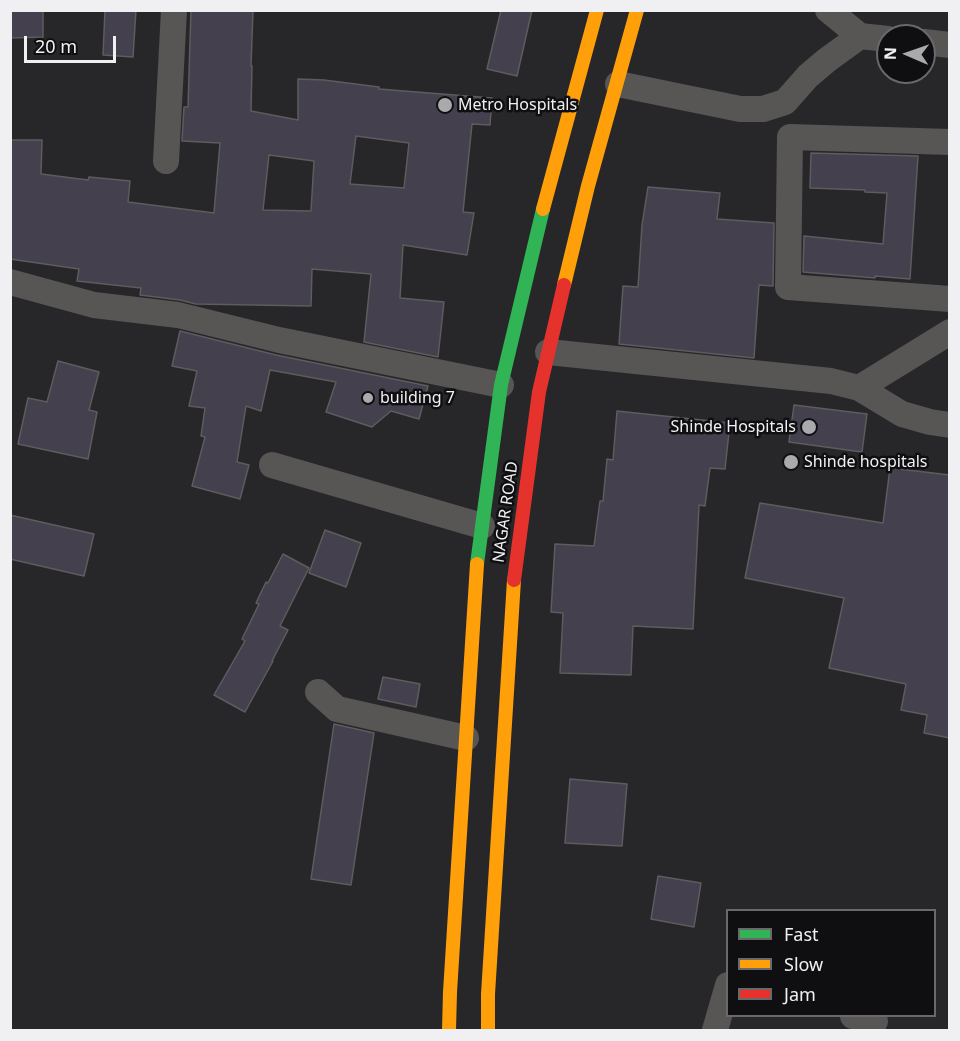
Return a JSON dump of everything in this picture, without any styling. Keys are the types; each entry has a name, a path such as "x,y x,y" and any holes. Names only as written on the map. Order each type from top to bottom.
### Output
{"highway":[{"name":"NAGAR ROAD","path":"449,1030 476,570 501,385 551,176 597,10"},
{"name":"NAGAR ROAD","path":"488,1030 488,994 514,573 539,392 588,186 637,10"}],"street":[{"path":"166,161 174,10"},
{"path":"828,10 860,36 876,38"},
{"path":"618,84 740,109 763,109 784,102 808,76 860,36"},
{"path":"950,142 790,137 788,287 950,298"},
{"path":"10,282 94,305 178,315 279,340 501,385"},
{"path":"859,388 950,332"},
{"path":"548,352 831,381 859,388 902,414 950,425"},
{"path":"272,465 482,526"},
{"path":"318,692 337,709 466,738"},
{"path":"715,1030 726,992"},
{"path":"857,1017 875,1021 871,1030"}],"building":[{"path":"10,10 43,10 43,37 10,38"},
{"path":"105,10 136,10 133,57 103,55"},
{"path":"191,10 253,10 251,111 298,120 298,79 324,80 379,87 379,89 492,98 490,125 472,124 463,212 474,213 467,255 403,245 400,298 444,302 438,357 364,342 371,274 312,269 311,306 196,304 140,295 141,288 77,281 79,269 10,259 10,140 42,140 41,174 88,180 89,177 130,181 128,202 214,213 220,143 182,141 184,107 188,107","holes":["356,136 409,143 404,188 350,184","269,155 314,161 311,211 263,210"]},
{"path":"501,10 532,10 517,76 487,69"},
{"path":"811,153 918,156 910,279 803,272 804,236 883,244 887,193 810,188"},
{"path":"648,187 720,193 717,219 774,223 773,286 759,285 754,358 619,344 623,286 638,287 642,225"},
{"path":"180,331 276,355 428,386 419,419 391,411 372,427 326,412 336,382 270,370 261,411 246,406 237,462 249,465 240,499 192,486 205,437 201,436 205,408 189,406 197,371 172,366"},
{"path":"58,361 99,372 89,410 97,412 88,459 18,444 28,398 47,402"},
{"path":"794,405 867,414 862,452 789,442"},
{"path":"617,411 730,423 725,469 710,468 705,506 699,505 693,629 633,626 631,675 560,673 563,613 551,612 555,544 594,546 600,501 603,501 607,459 613,460"},
{"path":"890,468 950,475 950,738 924,733 927,715 901,710 906,684 829,668 844,598 745,578 760,503 883,523"},
{"path":"10,515 94,534 84,576 10,559"},
{"path":"325,530 361,543 346,587 309,573"},
{"path":"283,554 309,568 280,626 288,630 245,712 214,695 245,641 242,639 259,604 256,603"},
{"path":"383,677 420,684 416,707 378,699"},
{"path":"334,724 374,733 351,885 311,879"},
{"path":"570,779 627,784 622,846 565,843"},
{"path":"658,876 701,883 694,927 651,919"}],"traffic: fast":[{"path":"477,564 501,385 543,209"}],"traffic: slow":[{"path":"543,209 597,10"},
{"path":"564,285 588,186 637,10"},
{"path":"449,1030 477,564"},
{"path":"488,1030 488,994 514,580"}],"traffic: jam":[{"path":"514,580 539,392 564,285"}],"place":[{"name":"Metro Hospitals","path":"445,105"},
{"name":"building 7","path":"368,398"},
{"name":"Shinde Hospitals","path":"809,427"},
{"name":"Shinde hospitals","path":"791,462"}]}
